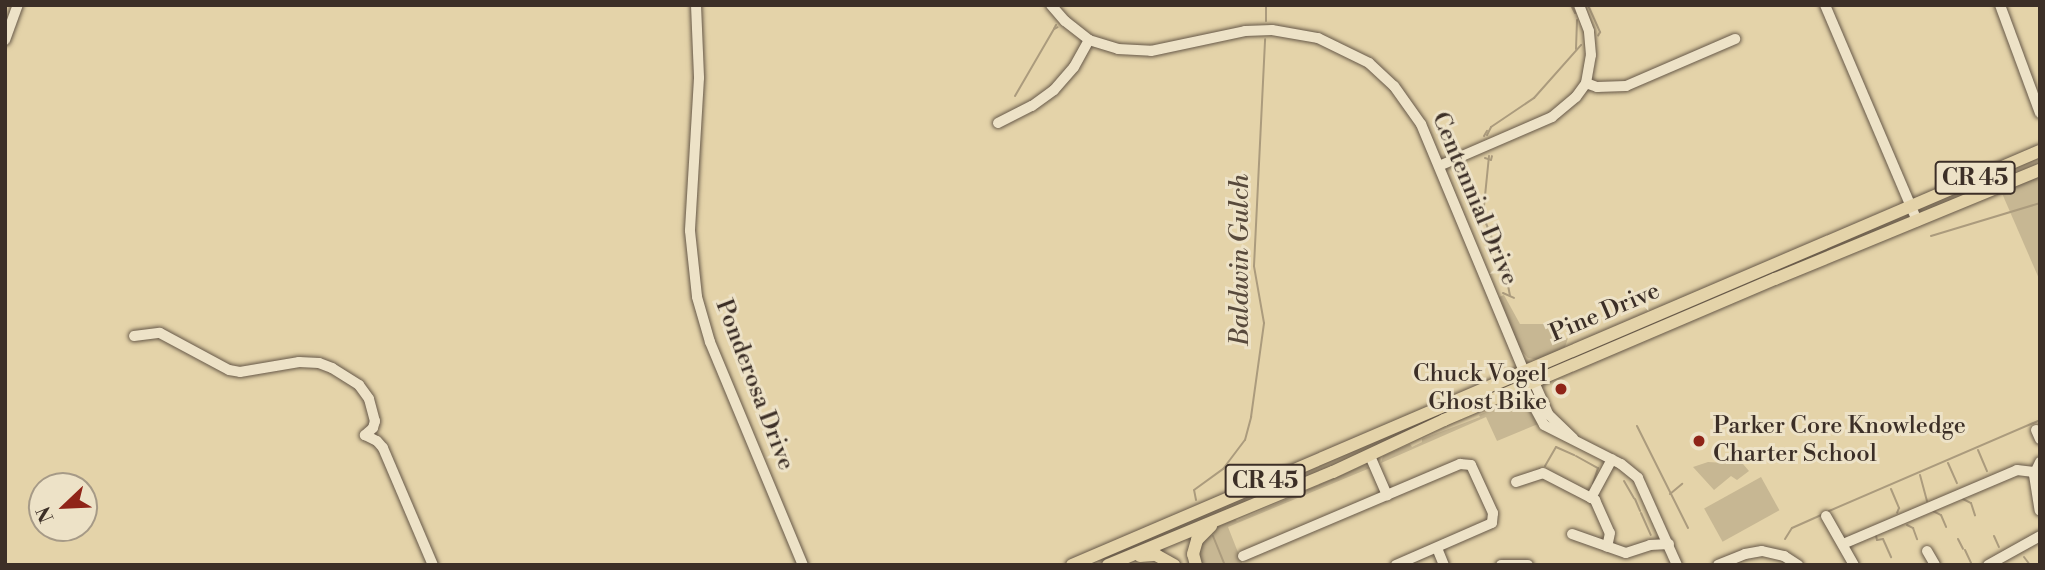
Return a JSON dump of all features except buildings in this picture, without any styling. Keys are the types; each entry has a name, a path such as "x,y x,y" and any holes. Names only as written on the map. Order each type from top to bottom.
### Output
{"main road":[{"name":"Pine Drive","path":"1072,565 2040,150"},
{"name":"Pine Drive","path":"1108,565 1370,456 1529,384 2040,170"},
{"path":"1193,565 1194,549 1204,531 1262,502"},
{"path":"1167,523 1173,538 1193,565"},
{"path":"1173,538 1176,565"},
{"path":"1120,565 1147,554 1176,565"}],"street":[{"path":"5,40 18,5"},
{"name":"Ponderosa Drive","path":"696,5 699,78 690,231 697,297 710,342 803,565"},
{"name":"Centennial Drive","path":"1051,5 1065,21 1089,40 1141,52 1245,31 1286,31 1318,38 1359,57 1394,86 1421,124 1529,384"},
{"path":"1439,166 1552,117 1572,102 1586,83 1591,42 1579,5"},
{"path":"1825,5 1917,222"},
{"path":"2000,5 2040,113"},
{"path":"1586,83 1597,87 1626,86 1735,39"},
{"path":"998,123 1032,106 1054,90 1069,74 1089,40"},
{"path":"134,336 160,333 229,370 255,371 299,362 319,363 341,372 359,385 369,399 375,421 373,428 365,435 377,441 383,448 433,565"},
{"path":"1529,384 1541,422 1612,459 1628,469 1641,482 1677,565"},
{"path":"1370,456 1387,495"},
{"path":"1591,498 1612,459"},
{"path":"1244,556 1460,464 1472,466 1493,513 1493,521 1396,565"},
{"path":"1843,544 2017,470 2037,467 2040,511"},
{"path":"1516,482 1541,473 1597,502 1609,531 1607,547"},
{"path":"1826,516 1854,565"},
{"path":"1650,545 1664,532"},
{"path":"1572,534 1628,554 1650,545 1669,544"},
{"path":"1988,565 2040,536"},
{"path":"1437,548 1444,565"},
{"path":"1718,565 1745,554 1762,551 1782,555 1798,565"},
{"path":"1927,551 1935,565"},
{"path":"1501,565 1528,565"}],"shaded area":[{"path":"2040,175 2040,281 2001,191"},
{"path":"1504,295 1520,324 1553,324 1565,339 1568,338 1565,347 1540,360 1528,358 1520,349 1499,297"},
{"path":"1508,402 1524,402 1538,424 1497,441 1486,417 1381,463 1383,456 1410,444 1412,447 1422,442 1422,439 1480,417 1479,415"},
{"path":"1708,462 1743,464 1749,471 1737,480 1731,476 1714,490 1693,467"},
{"path":"1364,465 1370,468 1228,527 1243,565 1198,565 1198,548 1212,529 1235,519 1237,521"},
{"path":"1761,477 1779,510 1723,542 1704,509"}],"waterway":[{"name":"Baldwin Gulch","path":"1266,5 1266,21"},
{"path":"1571,5 1575,13"},
{"path":"1588,5 1600,32 1598,36"},
{"path":"1576,49 1577,20"},
{"path":"1056,25 1054,29 1058,27"},
{"path":"1015,96 1054,29"},
{"name":"Baldwin Gulch","path":"1196,500 1194,490 1223,469 1245,440 1251,417 1264,323 1254,266 1265,39"},
{"path":"1487,135 1491,127 1534,98 1581,45"},
{"path":"1484,136 1487,131"},
{"path":"1489,156 1483,216 1505,270 1510,296"},
{"path":"1485,158 1491,160 1492,156"},
{"path":"1931,236 2040,203"},
{"path":"1503,293 1514,298"},
{"path":"1829,511 2040,420"},
{"path":"1637,426 1688,528"},
{"path":"1545,466 1556,447 1574,455"},
{"path":"1978,450 1987,471"},
{"path":"1576,456 1598,468 1593,483"},
{"path":"1948,463 1957,483"},
{"path":"1920,475 1927,501"},
{"path":"1624,481 1634,498"},
{"path":"1670,494 1682,484"},
{"path":"1891,489 1899,508 1897,513"},
{"path":"1635,499 1640,511"},
{"path":"1963,499 1971,503 1975,515"},
{"path":"1933,511 1941,515 1946,527"},
{"path":"1641,513 1651,535"},
{"path":"1785,539 1792,528 1821,515"},
{"path":"1907,525 1913,528 1917,539"},
{"name":"Baldwin Gulch","path":"1213,536 1225,565"},
{"path":"1876,536 1877,540 1883,539 1891,557"},
{"path":"1994,536 1999,547"},
{"path":"1958,539 1963,549"},
{"path":"1965,550 1972,565"},
{"path":"2024,557 2030,565"}],"place":[{"name":"Chuck Vogel Ghost Bike","path":"1561,389"},
{"name":"Parker Core Knowledge Charter School","path":"1699,441"}]}
